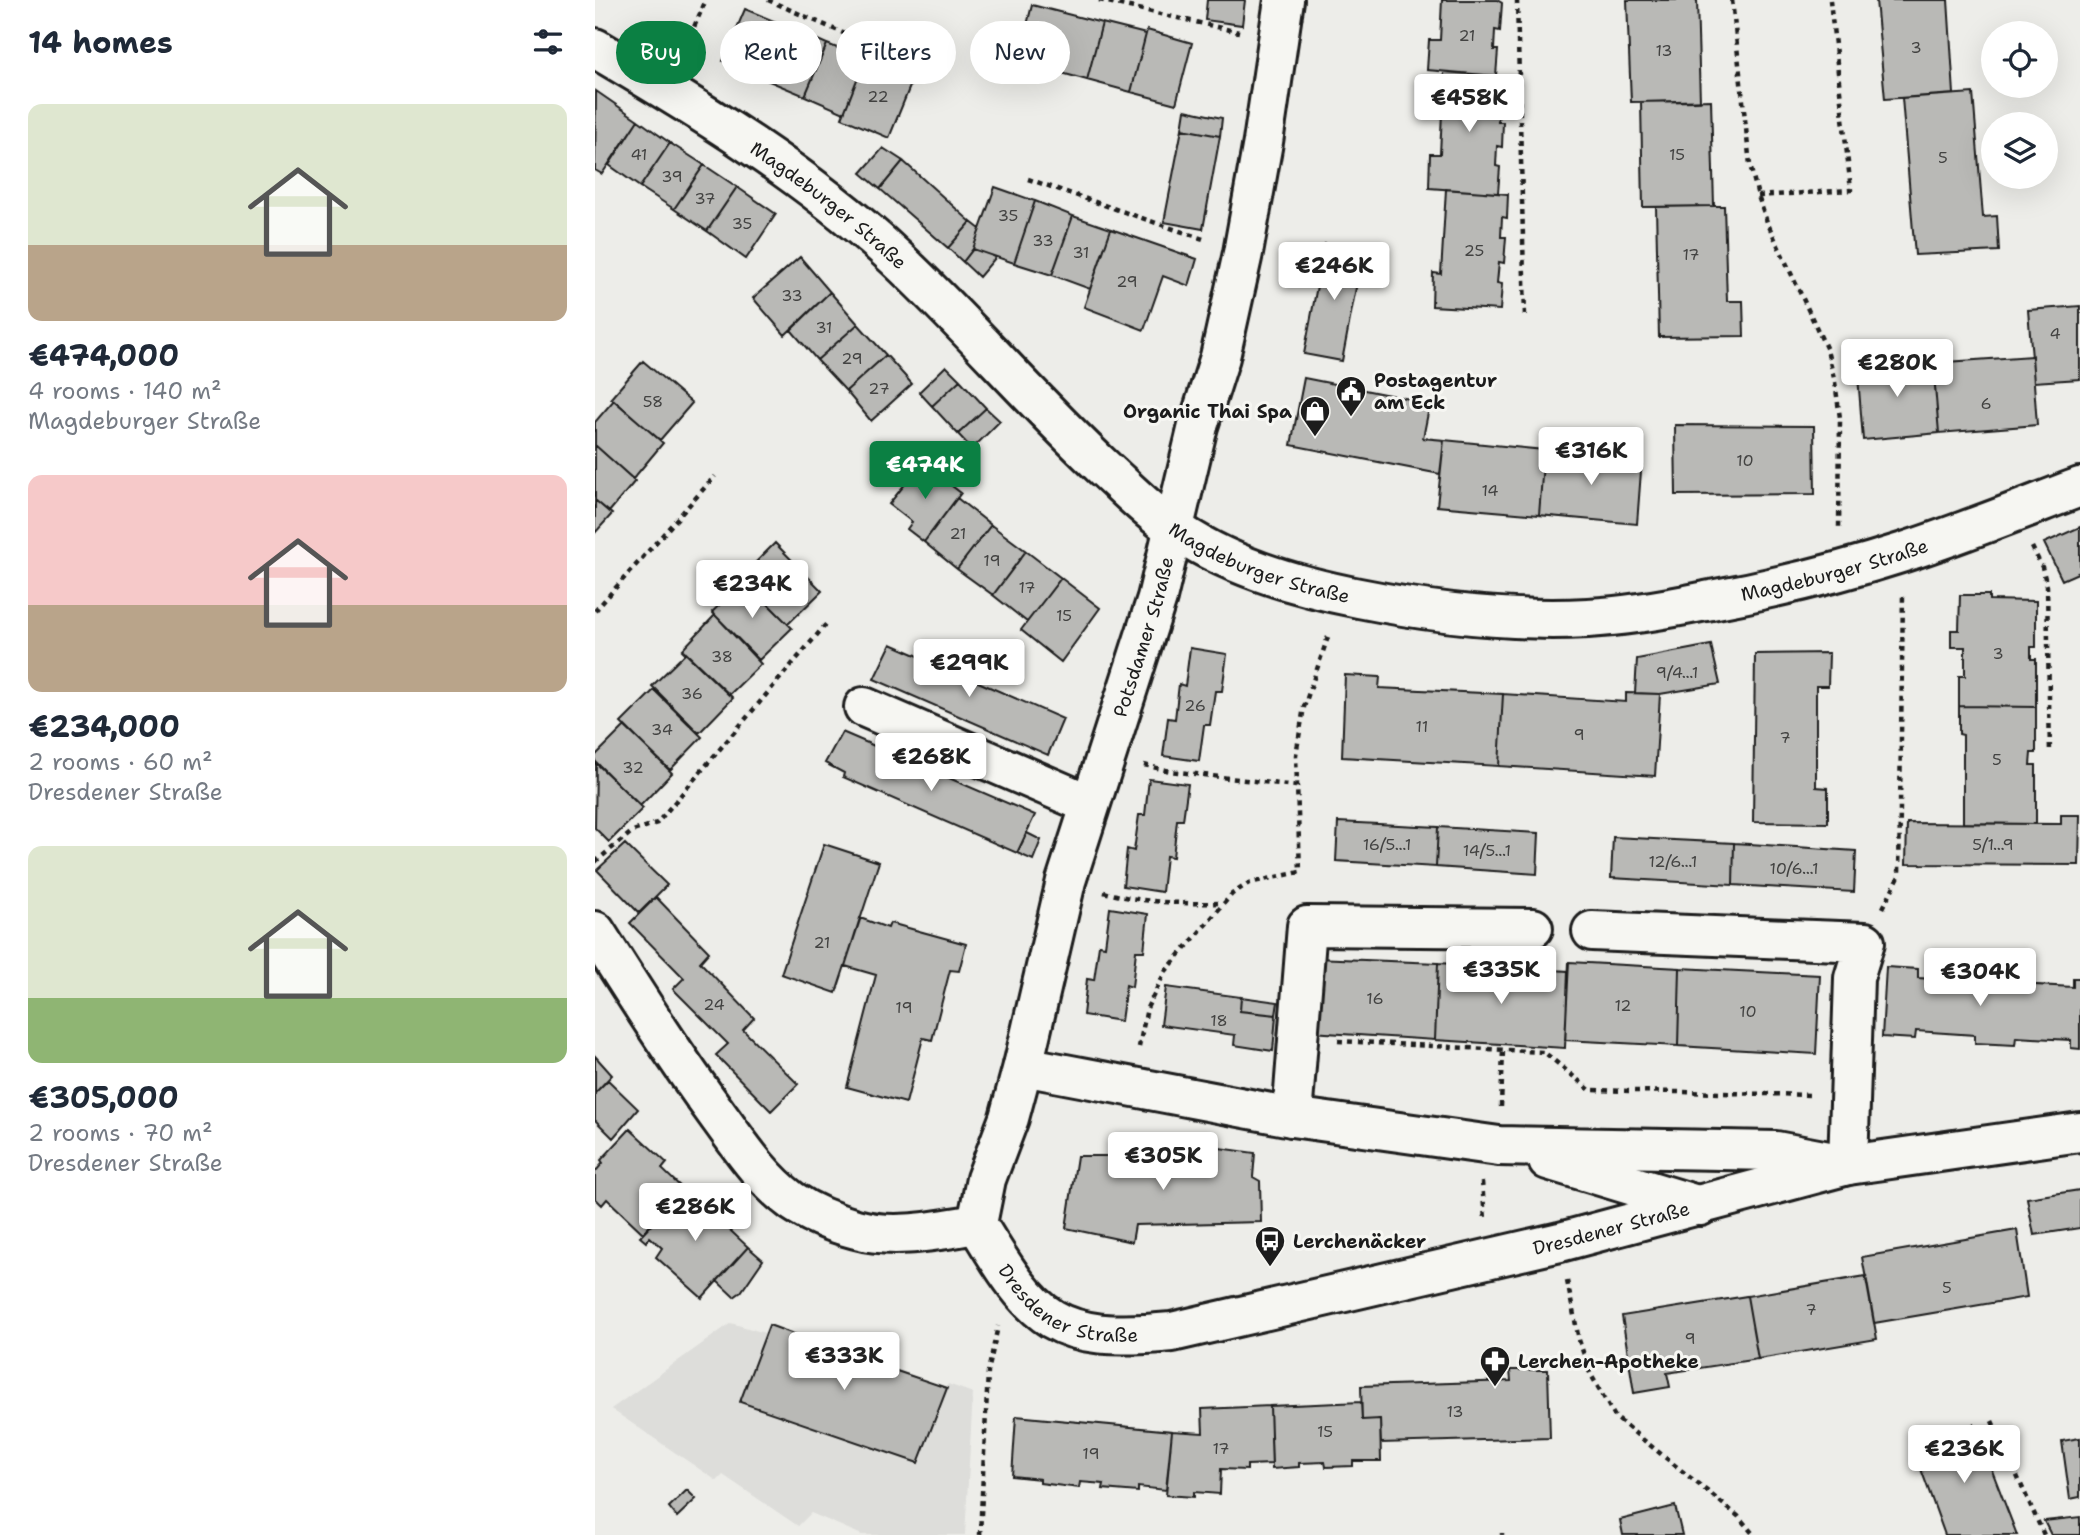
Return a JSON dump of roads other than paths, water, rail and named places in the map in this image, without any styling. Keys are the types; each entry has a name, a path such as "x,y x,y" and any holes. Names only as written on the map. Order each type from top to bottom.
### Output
{"street":[{"name":"Potsdamer Straße","path":"977,1224 986,1179 1009,1118 1023,1066 1066,881 1157,598 1198,426 1220,357 1243,253 1263,142 1284,0"},
{"name":"Magdeburger Straße","path":"595,48 666,90 823,197 895,257 1062,429 1173,528 1236,562 1274,576 1339,594 1422,610 1507,618 1589,618 1666,609 1750,593 1838,571 1904,552 2080,487"},
{"path":"864,707 1089,804"},
{"path":"1292,1117 1307,926 1533,928"},
{"path":"595,931 681,1066 722,1122 769,1181 793,1201 825,1219 858,1230 929,1232 977,1224"},
{"path":"1592,931 1865,942 1854,978 1848,1165"},
{"name":"Dresdener Straße","path":"1023,1066 1292,1117 1489,1144 1776,1152 1848,1165"},
{"name":"Dresdener Straße","path":"977,1224 1009,1277 1032,1305 1056,1323 1087,1333 1128,1336 1173,1332 1560,1242 1848,1165 2080,1132"},
{"name":"Dresdener Straße","path":"1489,1144 1700,1206"}],"place":[{"name":"Postagentur am Eck","path":"1351,418"},
{"name":"Organic Thai Spa","path":"1315,438"},
{"name":"Lerchenäcker","path":"1270,1268"},
{"name":"Lerchen-Apotheke","path":"1495,1388"}]}
